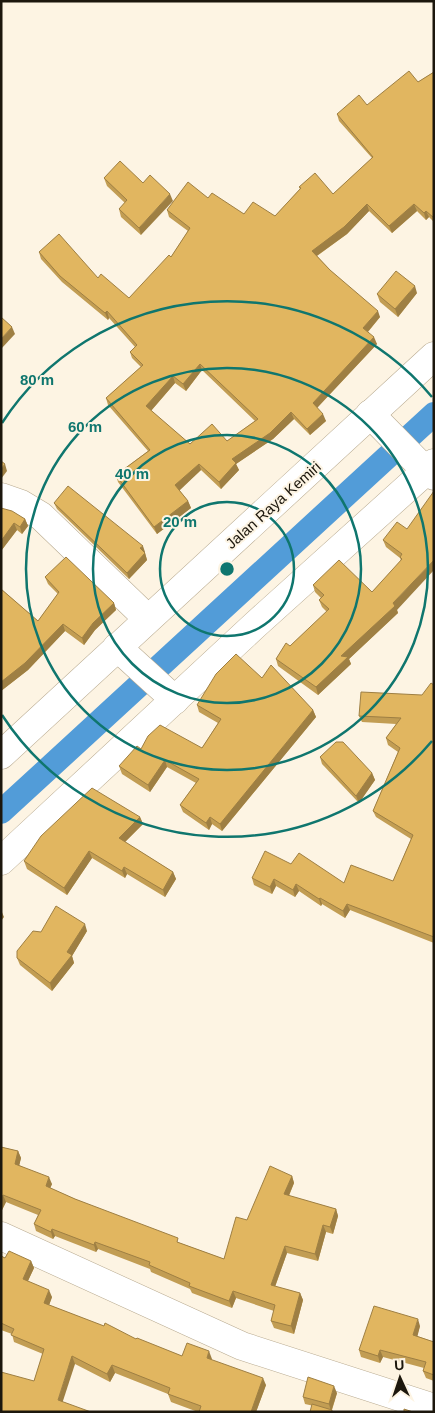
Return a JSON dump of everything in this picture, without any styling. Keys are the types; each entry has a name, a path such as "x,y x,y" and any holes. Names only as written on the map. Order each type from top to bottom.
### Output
{"street":[{"name":"Jalan Raya Kemiri","path":"1,755 124,652 147,618 377,422 434,356"},
{"path":"1,861 173,697 428,469 377,422"},
{"path":"1,497 21,504 41,516 147,618"},
{"path":"124,652 173,697"},
{"path":"3,1244 242,1346 434,1408"}],"building":[{"path":"409,71 418,82 434,72 434,218 426,211 424,213 414,204 389,226 367,204 344,227 312,251 330,270 378,311 363,328 374,337 313,403 323,414 307,429 291,412 270,433 232,459 236,463 219,482 199,464 175,485 188,501 154,527 116,475 150,450 106,398 143,365 130,352 137,345 107,311 105,313 60,276 39,252 59,234 98,278 101,274 129,298 169,255 171,257 190,228 167,210 188,182 208,198 212,193 244,214 253,202 275,216 301,188 299,187 315,173 333,194 373,157 337,114 359,95 367,105","holes":["200,364 258,419 227,441 212,424 190,444 146,406 173,376 183,384"]},
{"path":"120,161 143,183 150,175 170,194 139,228 119,209 127,200 104,178"},
{"path":"396,271 415,286 395,309 377,294"},
{"path":"1,317 12,327 1,339"},
{"path":"1,461 5,464 1,469"},
{"path":"68,486 143,546 140,548 145,553 127,573 54,503"},
{"path":"434,491 434,560 393,603 395,606 341,656 348,657 316,687 276,659 286,643 290,646 329,609 319,600 324,595 313,585 339,560 372,592 402,559 400,557 402,554 383,540 397,522 407,529"},
{"path":"1,508 12,511 25,519 20,527 14,523 1,541"},
{"path":"66,557 114,603 93,623 82,638 63,624 25,663 1,682 1,589 38,621 59,592 45,577"},
{"path":"236,654 262,678 271,665 313,710 220,824 210,817 206,823 180,805 199,779 165,760 148,785 119,766 137,746 141,749 148,736 160,725 202,748 221,719 197,705 216,674"},
{"path":"431,683 434,685 434,937 347,904 343,911 319,899 296,884 293,890 274,879 270,887 252,878 265,851 291,864 299,853 344,883 351,865 393,881 413,835 373,811 400,748 386,738 401,718 359,716 361,692 422,695"},
{"path":"336,742 343,742 372,773 356,796 320,757"},
{"path":"92,788 140,817 119,838 173,872 163,890 124,867 122,871 89,851 64,888 24,861 41,836"},
{"path":"56,906 85,924 67,952 72,955 50,983 17,958 17,951 33,931 41,932"},
{"path":"1,1147 18,1151 15,1164 49,1177 46,1186 178,1238 177,1242 224,1259 236,1217 247,1220 270,1166 292,1176 284,1194 336,1209 330,1227 323,1225 315,1254 285,1246 271,1285 300,1293 291,1326 271,1321 275,1305 233,1291 229,1301 189,1286 190,1283 149,1265 150,1262 95,1242 94,1245 52,1229 51,1232 34,1224 41,1210 3,1195 1,1199"},
{"path":"9,1251 31,1261 23,1279 49,1290 44,1303 104,1326 105,1323 136,1339 182,1356 187,1343 209,1351 207,1358 263,1378 251,1412 199,1412 201,1406 168,1394 170,1388 112,1365 107,1374 72,1356 58,1400 91,1412 1,1412 1,1372 34,1381 44,1349 11,1335 14,1329 1,1323 1,1256 5,1258"},
{"path":"374,1306 418,1319 413,1335 434,1342 434,1375 423,1371 426,1362 380,1350 378,1356 359,1350"},
{"path":"308,1377 334,1386 329,1404 303,1397"},
{"path":"312,1404 332,1410 332,1412 310,1412"}],"waterway":[{"path":"1,812 434,414"}]}
